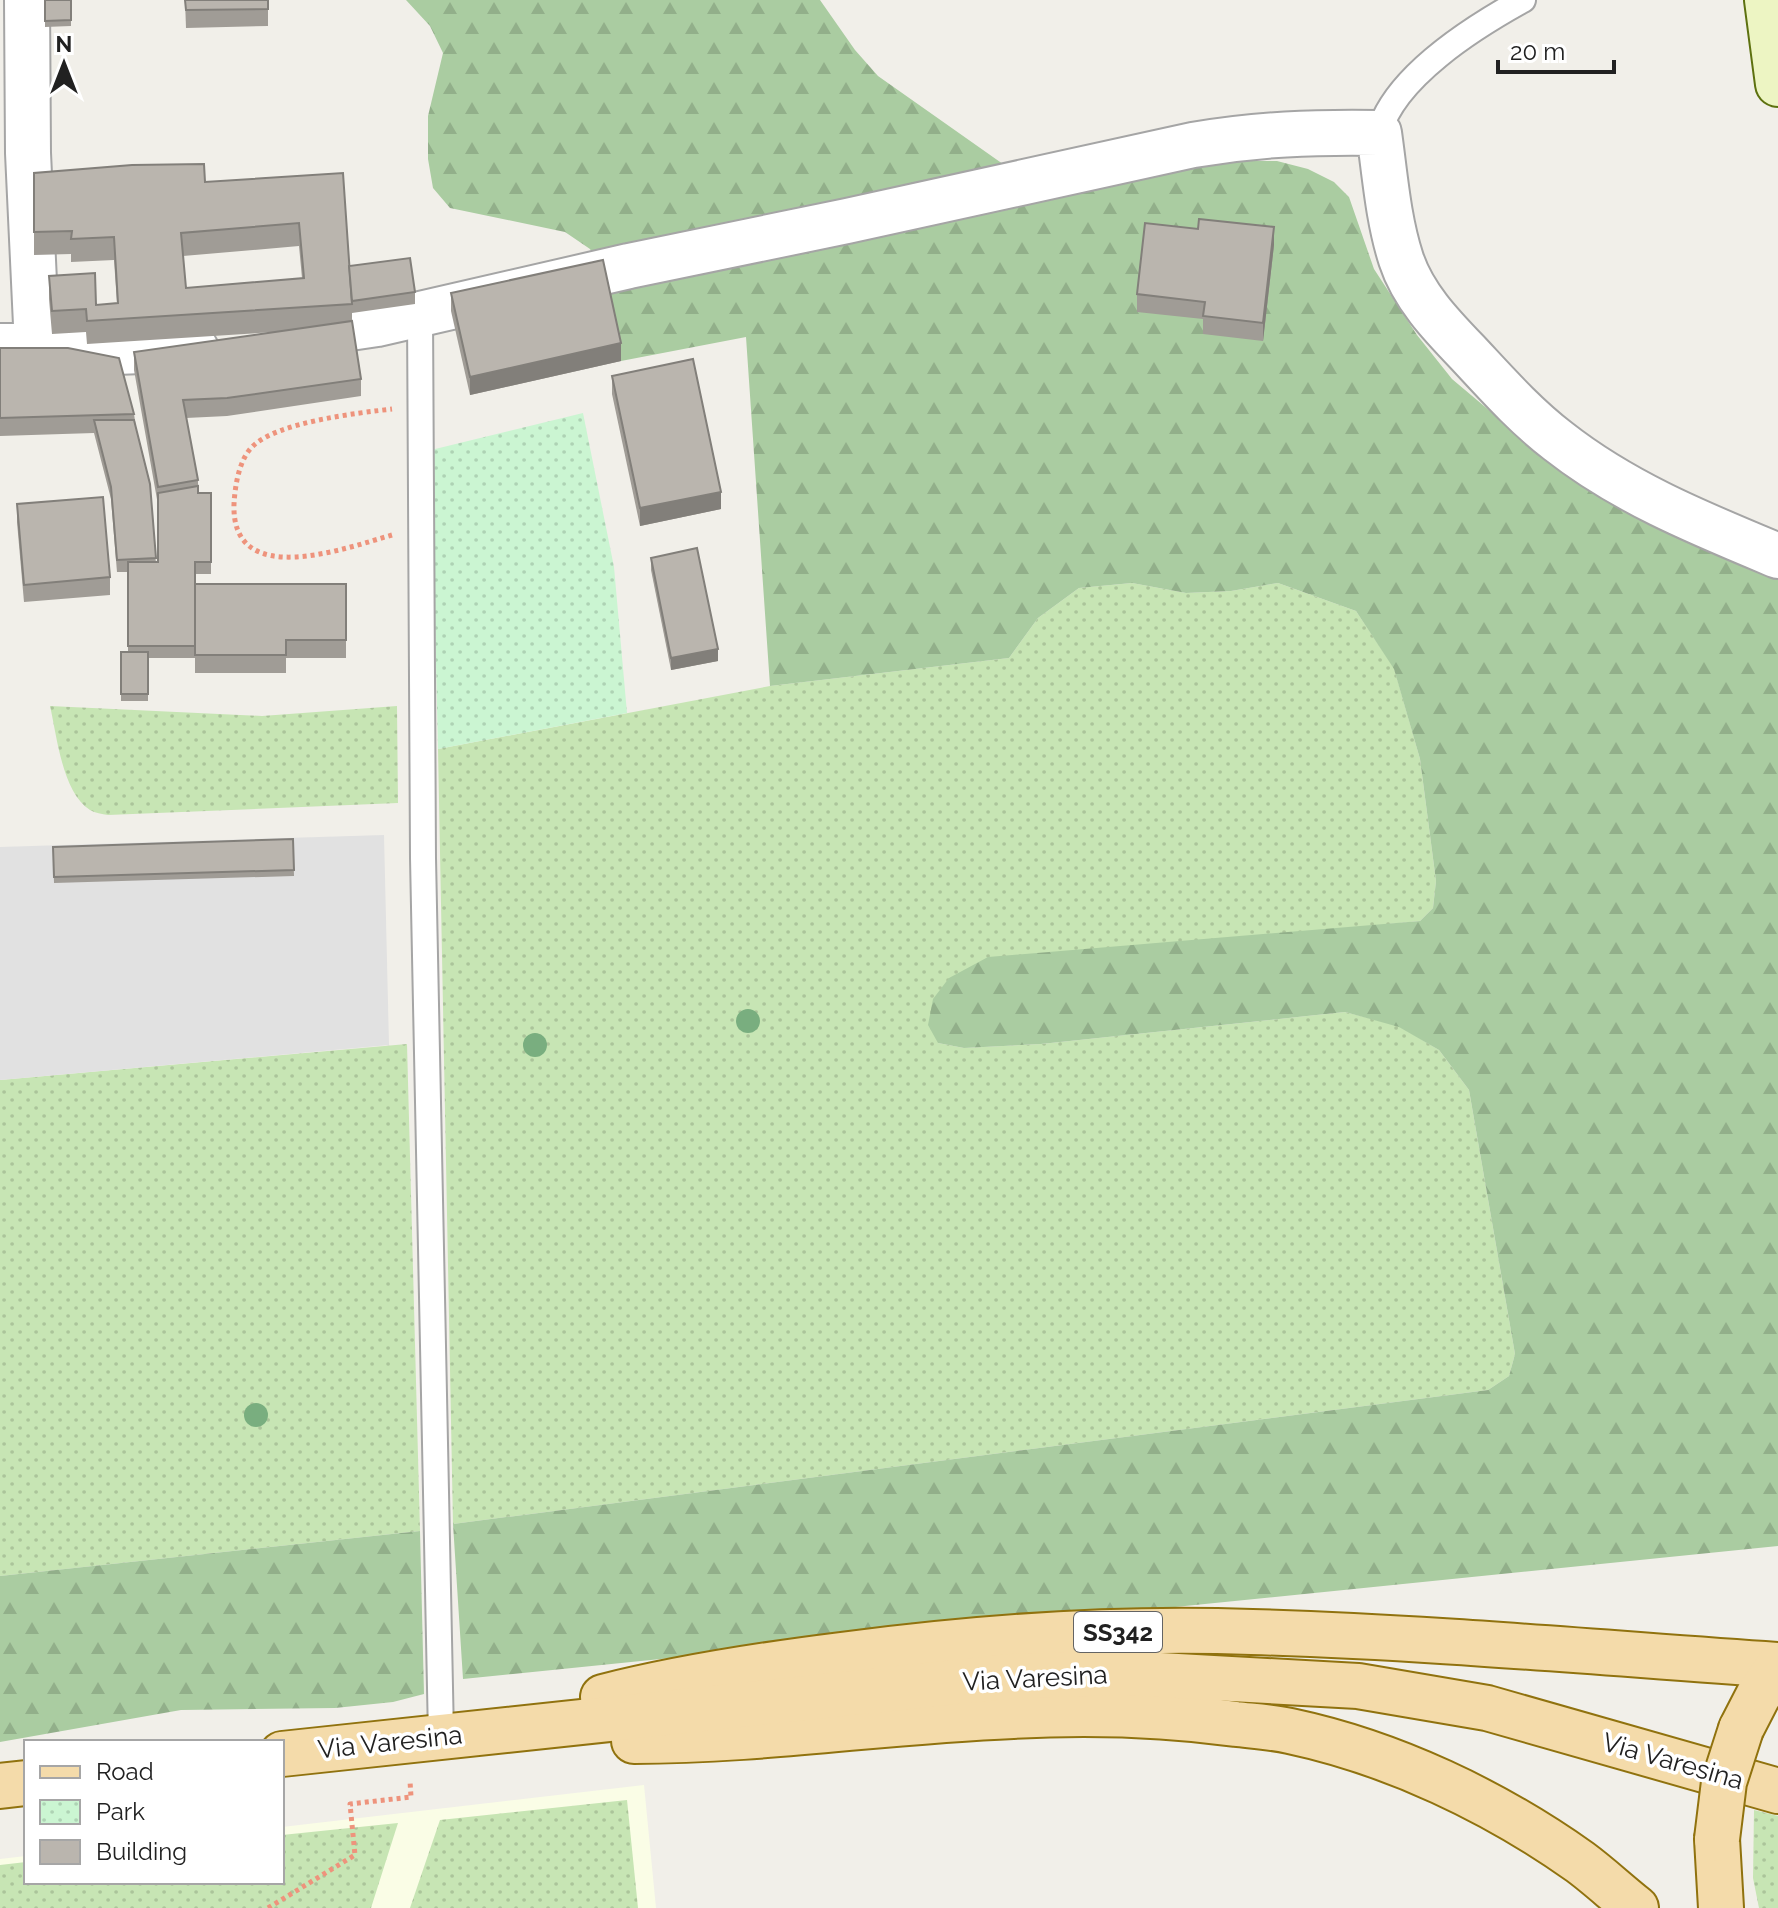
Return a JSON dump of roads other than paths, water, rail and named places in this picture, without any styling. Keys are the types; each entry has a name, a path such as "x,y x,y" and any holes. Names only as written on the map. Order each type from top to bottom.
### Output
{"main road":[{"path":"1767,0 1778,84"},
{"name":"SS342","path":"439,1736 677,1679 933,1643 1069,1633 1251,1631 1778,1665"},
{"path":"1721,1908 1717,1839 1724,1782 1741,1729 1778,1665"},
{"name":"Via Varesina","path":"284,1754 1012,1676 1124,1673 1358,1686 1487,1708 1713,1775 1778,1791"},
{"path":"439,1736 709,1741 1013,1716 1118,1714 1197,1719 1288,1730 1363,1751 1421,1774 1514,1819 1581,1862 1636,1908"},
{"path":"0,1786 24,1783"}],"street":[{"path":"27,0 28,153 19,346 157,352 377,324 629,266 1193,145 1297,132 1379,133 1391,220 1401,260 1414,287 1438,321 1515,404 1559,442 1614,480 1673,512 1778,556"}],"lane":[{"path":"1379,133 1384,117 1405,89 1464,34 1523,0"},
{"path":"420,314 423,858 439,1736"}]}
